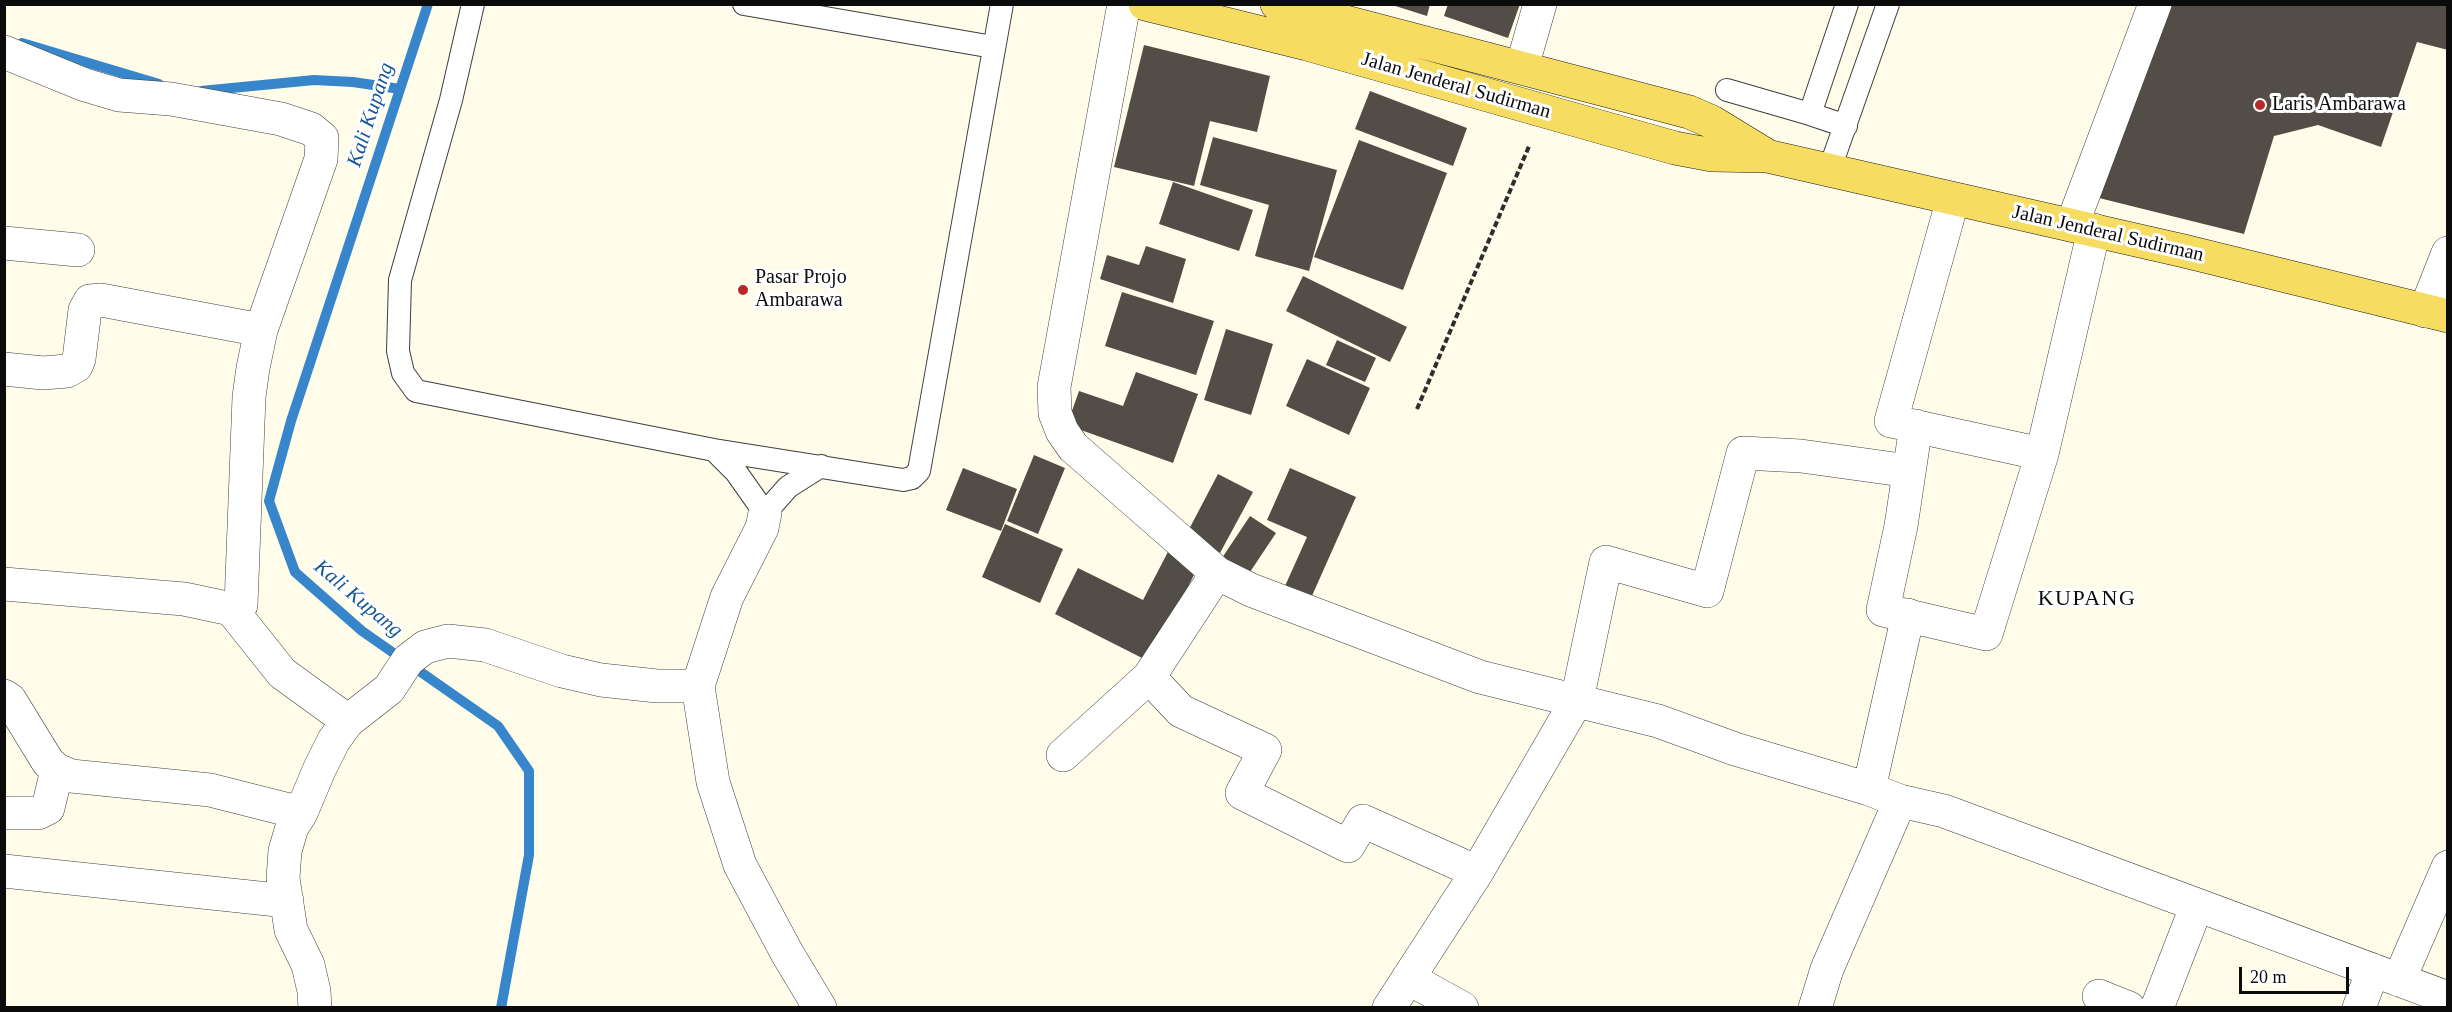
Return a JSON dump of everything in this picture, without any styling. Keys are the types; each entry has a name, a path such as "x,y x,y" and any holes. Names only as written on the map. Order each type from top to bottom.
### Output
{"main road":[{"name":"Jalan Jenderal Sudirman","path":"1145,4 1308,44 1675,148 1712,155 1767,156 2083,228 2436,314"},
{"name":"Jalan Jenderal Sudirman","path":"1276,4 1316,9 1689,112 1712,122 1767,156"}],"street":[{"path":"1124,4 1054,387 1055,414 1073,447 1217,573 1251,590 1480,677 1658,722 1900,801 1944,811 2448,998"},
{"path":"1522,67 1540,4"},
{"path":"1916,426 1901,526 1883,610 1986,634 2042,454 2083,228 2155,4"},
{"path":"4,52 85,85 119,95 171,99 281,119 311,129 322,138 321,159 261,330 249,397 241,605 231,609 184,599 4,584"},
{"path":"1953,199 1891,421 2042,454"},
{"path":"4,243 78,250"},
{"path":"2436,314 2448,253"},
{"path":"4,369 43,374 67,371 76,366 85,310 90,301 101,300 261,330"},
{"path":"1389,1008 1477,872 1577,700 1606,562 1707,591 1743,453 1801,456 1909,471"},
{"path":"765,513 762,528 727,597 698,686 713,782 740,866 786,953 820,1008"},
{"path":"1063,755 1149,677 1217,573"},
{"path":"231,609 282,673 348,721"},
{"path":"1869,789 1908,615"},
{"path":"315,1008 308,965 291,930 283,878 285,851 292,828 334,740 348,721 389,688 408,660 425,647 448,641 484,645 553,669 601,680 657,686 698,686"},
{"path":"1149,677 1181,711 1265,750 1242,793 1348,846 1363,820 1477,872"},
{"path":"4,696 10,700 48,762 57,770 70,776 210,790 301,813"},
{"path":"4,813 38,813 48,808 57,770"},
{"path":"1815,1008 1827,969 1900,801"},
{"path":"2359,1008 2386,975 2448,867"},
{"path":"4,872 287,901"},
{"path":"2157,1008 2197,905"},
{"path":"1408,978 1462,1008"},
{"path":"2099,996 2129,1008"}],"lane":[{"path":"473,4 451,100 400,280 398,351 403,373 416,391 714,450 903,480 912,478 920,471 1002,4"},
{"path":"744,4 993,47"},
{"path":"1810,114 1847,4"},
{"path":"1829,171 1888,4"},
{"path":"1727,90 1846,126"},
{"path":"714,450 736,472 765,513 788,487 820,466"}],"path":[{"path":"1418,409 1545,111"}],"building":[{"path":"1389,4 1430,4 1427,16"},
{"path":"1448,4 1520,4 1508,38 1444,16"},
{"name":"Laris Ambarawa","path":"2162,4 2448,4 2448,50 2417,42 2381,147 2318,125 2274,136 2244,234 2099,198"},
{"path":"1144,45 1270,76 1257,132 1210,121 1194,186 1114,167"},
{"path":"1370,91 1467,128 1453,166 1355,129"},
{"path":"1213,137 1337,170 1309,271 1255,256 1269,205 1200,185"},
{"path":"1359,140 1447,173 1403,290 1314,257"},
{"path":"1173,182 1253,210 1239,251 1159,224"},
{"path":"1146,246 1186,259 1173,303 1100,279 1107,255 1139,265"},
{"path":"1303,276 1407,327 1390,362 1286,311"},
{"path":"1122,292 1214,321 1196,375 1105,346"},
{"path":"1226,329 1273,344 1251,415 1204,400"},
{"path":"1337,340 1376,358 1365,382 1326,365"},
{"path":"1307,359 1370,388 1349,435 1286,406"},
{"path":"1136,372 1198,394 1173,463 1067,425 1079,391 1123,406"},
{"path":"1034,455 1065,468 1038,534 1007,521"},
{"path":"963,468 1017,489 1001,531 946,510"},
{"path":"1290,468 1356,497 1307,607 1281,595 1307,537 1267,520"},
{"path":"1218,474 1253,492 1220,553 1186,535"},
{"path":"1250,516 1276,533 1246,578 1220,561"},
{"path":"1005,524 1063,549 1040,603 982,577"},
{"path":"1171,546 1201,561 1150,662 1055,614 1078,568 1143,600"}],"waterway":[{"name":"Kali Kupang","path":"428,4 291,421 269,501 295,572 362,631 498,726 529,771 529,855 501,1008"},
{"path":"22,43 159,84"},
{"path":"201,91 314,80 353,82 400,89"}],"place":[{"name":"Laris Ambarawa","path":"2260,105"},
{"name":"Pasar Projo Ambarawa","path":"743,290"}],"district":[{"name":"KUPANG","path":"2087,599"}]}
